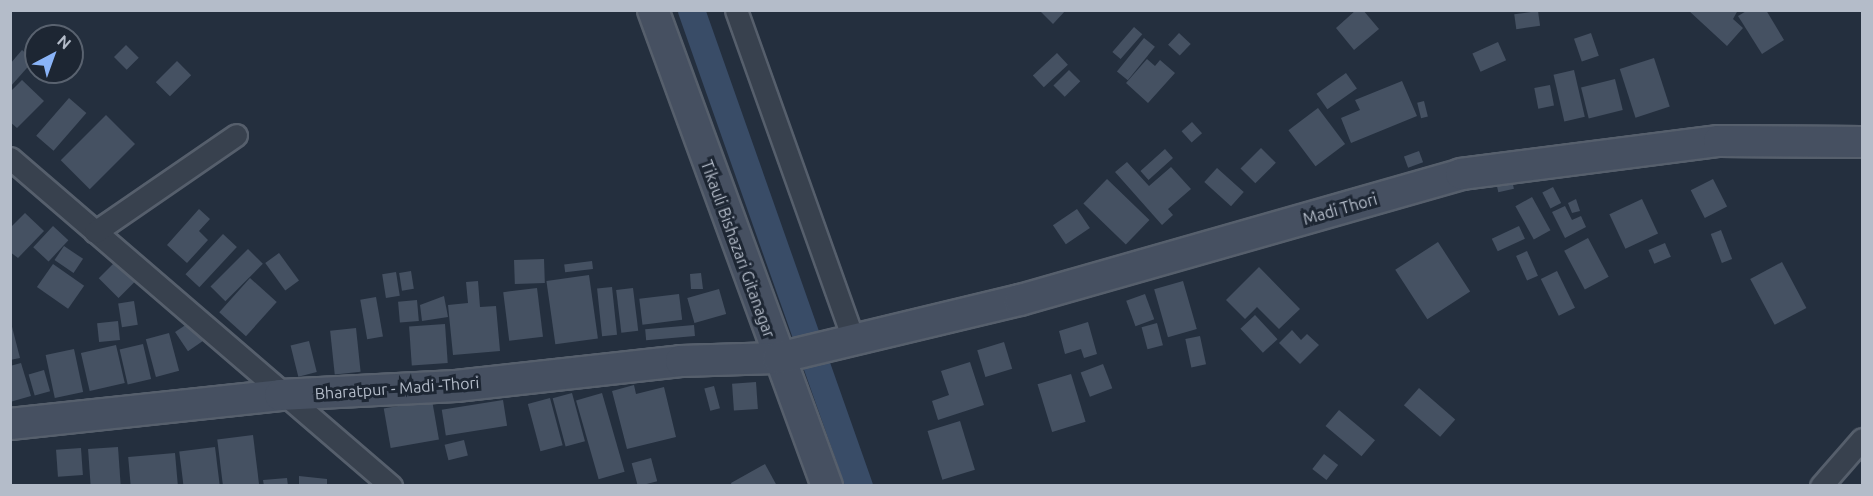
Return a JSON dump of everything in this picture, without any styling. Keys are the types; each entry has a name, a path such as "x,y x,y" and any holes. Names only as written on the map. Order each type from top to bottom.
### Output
{"main road":[{"name":"Tikauli Bishazari Gitanagar","path":"653,10 827,486"},
{"name":"Madi Thori","path":"780,358 1020,300 1461,174 1719,141 1863,142"},
{"name":"Bharatpur - Madi -Thori","path":"10,424 280,395 456,386 681,361 780,358"}],"street":[{"path":"736,10 841,342"},
{"path":"95,232 237,135"},
{"path":"10,158 280,395 391,486"},
{"path":"1821,486 1863,439"}],"building":[{"path":"1039,10 1066,10 1053,24"},
{"path":"1356,10 1363,10 1379,29 1354,50 1336,28"},
{"path":"1688,10 1738,10 1733,19 1743,28 1727,46"},
{"path":"1748,10 1766,10 1784,40 1762,54 1738,16"},
{"path":"1538,11 1540,26 1516,29 1514,14"},
{"path":"1134,27 1142,34 1121,59 1112,52"},
{"path":"1179,33 1191,44 1180,56 1168,45"},
{"path":"1591,33 1599,56 1582,62 1574,39"},
{"path":"1144,38 1155,47 1128,80 1117,71"},
{"path":"1498,42 1506,60 1481,72 1472,53"},
{"path":"126,45 139,58 127,70 114,57"},
{"path":"22,50 24,52 24,71 10,87 10,64"},
{"path":"1057,53 1068,65 1044,87 1033,76"},
{"path":"1654,58 1670,107 1636,118 1620,69"},
{"path":"1147,59 1155,66 1160,60 1175,73 1148,103 1126,83"},
{"path":"177,61 191,75 170,96 156,82"},
{"path":"1069,70 1080,81 1065,97 1053,86"},
{"path":"1574,70 1585,117 1564,121 1554,75"},
{"path":"1346,73 1357,89 1327,109 1317,94"},
{"path":"1615,79 1623,110 1589,119 1581,87"},
{"path":"22,80 44,101 17,128 10,122 10,92"},
{"path":"1402,81 1417,116 1351,143 1341,118 1360,110 1355,100"},
{"path":"1550,85 1554,106 1538,109 1534,88"},
{"path":"69,98 86,113 54,151 36,136"},
{"path":"1424,101 1428,117 1421,118 1417,103"},
{"path":"1318,108 1345,144 1316,166 1288,130"},
{"path":"106,115 135,144 90,189 61,160"},
{"path":"1192,122 1202,133 1192,143 1182,131"},
{"path":"1261,148 1276,163 1255,183 1240,169"},
{"path":"1165,149 1173,158 1149,180 1140,171"},
{"path":"1419,151 1423,162 1408,168 1404,156"},
{"path":"1127,162 1149,186 1171,167 1191,189 1168,209 1173,215 1162,225 1115,172"},
{"path":"1217,168 1244,192 1231,206 1204,182"},
{"path":"1511,176 1514,189 1498,192 1495,180"},
{"path":"1107,179 1149,220 1126,244 1083,203"},
{"path":"1713,179 1727,207 1705,218 1691,190"},
{"path":"1553,187 1561,203 1550,208 1542,192"},
{"path":"1532,197 1550,230 1534,239 1515,206"},
{"path":"1576,199 1580,211 1572,213 1568,203"},
{"path":"1642,199 1658,233 1625,249 1609,214"},
{"path":"1565,206 1572,220 1581,216 1586,227 1565,238 1552,212"},
{"path":"199,209 210,219 199,231 208,240 187,263 167,245"},
{"path":"1077,209 1090,228 1066,244 1053,225"},
{"path":"25,213 44,231 18,258 10,252 10,228"},
{"path":"53,226 68,240 49,262 33,247"},
{"path":"1519,226 1525,239 1498,251 1492,239"},
{"path":"1721,230 1732,259 1722,263 1711,234"},
{"path":"223,234 237,247 199,287 185,274"},
{"path":"1588,238 1609,277 1585,290 1564,251"},
{"path":"1438,242 1470,291 1427,319 1395,270"},
{"path":"1665,243 1671,257 1654,264 1648,250"},
{"path":"64,246 83,259 74,273 54,260"},
{"path":"248,249 263,264 225,301 211,286"},
{"path":"1527,251 1538,276 1527,281 1516,256"},
{"path":"279,253 299,281 285,290 265,263"},
{"path":"544,259 545,283 515,284 514,260"},
{"path":"592,261 593,269 565,272 564,264"},
{"path":"115,262 135,282 119,298 99,278"},
{"path":"1782,262 1806,308 1775,325 1750,279"},
{"path":"53,264 84,286 68,309 37,287"},
{"path":"1259,267 1300,309 1279,329 1257,307 1245,319 1226,300"},
{"path":"411,271 414,289 402,291 399,273"},
{"path":"1557,271 1575,308 1559,316 1541,279"},
{"path":"396,272 400,296 386,298 382,274"},
{"path":"701,273 703,289 691,289 690,274"},
{"path":"589,275 598,338 555,344 546,281"},
{"path":"250,278 277,302 246,336 219,312"},
{"path":"478,281 480,307 496,306 500,351 453,355 448,305 468,303 466,282"},
{"path":"1183,281 1197,329 1168,337 1154,289"},
{"path":"612,287 617,335 602,336 597,289"},
{"path":"537,288 543,337 509,341 503,292"},
{"path":"633,288 638,331 621,333 616,290"},
{"path":"719,289 726,314 694,323 687,298"},
{"path":"679,294 682,320 642,325 639,299"},
{"path":"1145,294 1154,319 1135,326 1126,301"},
{"path":"444,296 448,317 422,321 420,305"},
{"path":"376,297 383,336 367,339 360,300"},
{"path":"417,300 419,321 400,323 398,302"},
{"path":"134,301 138,325 122,327 118,304"},
{"path":"1255,315 1278,339 1263,353 1240,329"},
{"path":"10,319 20,358 10,360"},
{"path":"118,321 120,340 99,342 97,323"},
{"path":"190,322 203,341 188,351 175,332"},
{"path":"1088,322 1097,354 1084,358 1081,349 1065,354 1059,331"},
{"path":"1157,323 1163,345 1147,349 1142,327"},
{"path":"445,324 448,363 412,365 409,327"},
{"path":"694,325 695,336 646,340 645,329"},
{"path":"356,328 361,372 335,374 330,331"},
{"path":"1292,330 1301,340 1307,334 1319,345 1300,364 1279,343"},
{"path":"169,333 179,371 156,377 146,339"},
{"path":"1200,336 1206,364 1191,367 1185,339"},
{"path":"309,341 317,372 298,377 291,346"},
{"path":"1004,342 1012,369 985,377 977,350"},
{"path":"143,344 151,379 128,384 120,349"},
{"path":"116,345 125,383 90,391 81,353"},
{"path":"74,349 83,392 55,398 46,355"},
{"path":"970,362 984,405 938,420 932,401 949,395 941,371"},
{"path":"21,363 31,396 10,402 10,366"},
{"path":"1103,364 1112,388 1090,397 1081,373"},
{"path":"44,370 50,391 35,396 29,374"},
{"path":"1071,374 1086,422 1052,432 1038,384"},
{"path":"756,382 758,409 734,411 732,384"},
{"path":"634,385 636,394 664,387 676,437 627,449 612,391"},
{"path":"714,386 720,408 710,411 704,389"},
{"path":"1419,388 1455,419 1440,437 1404,405"},
{"path":"572,393 585,441 566,446 553,398"},
{"path":"602,393 625,472 599,479 576,400"},
{"path":"550,398 563,445 540,451 528,404"},
{"path":"432,400 439,439 391,448 384,409"},
{"path":"503,400 507,426 446,435 442,410"},
{"path":"1339,410 1375,440 1362,456 1326,426"},
{"path":"960,421 975,470 942,480 927,431"},
{"path":"253,435 259,486 223,486 217,439"},
{"path":"464,440 468,456 448,460 445,445"},
{"path":"118,447 121,486 91,486 88,449"},
{"path":"215,447 220,486 184,486 179,451"},
{"path":"81,448 83,475 58,477 56,450"},
{"path":"175,453 178,486 131,486 128,457"},
{"path":"1324,454 1338,465 1326,480 1312,469"},
{"path":"651,458 657,481 638,486 632,463"},
{"path":"765,464 777,486 732,486 731,483"},
{"path":"299,476 327,479 327,486 299,486"},
{"path":"287,478 288,486 264,486 263,480"}],"waterway":[{"path":"691,10 859,486"}]}
